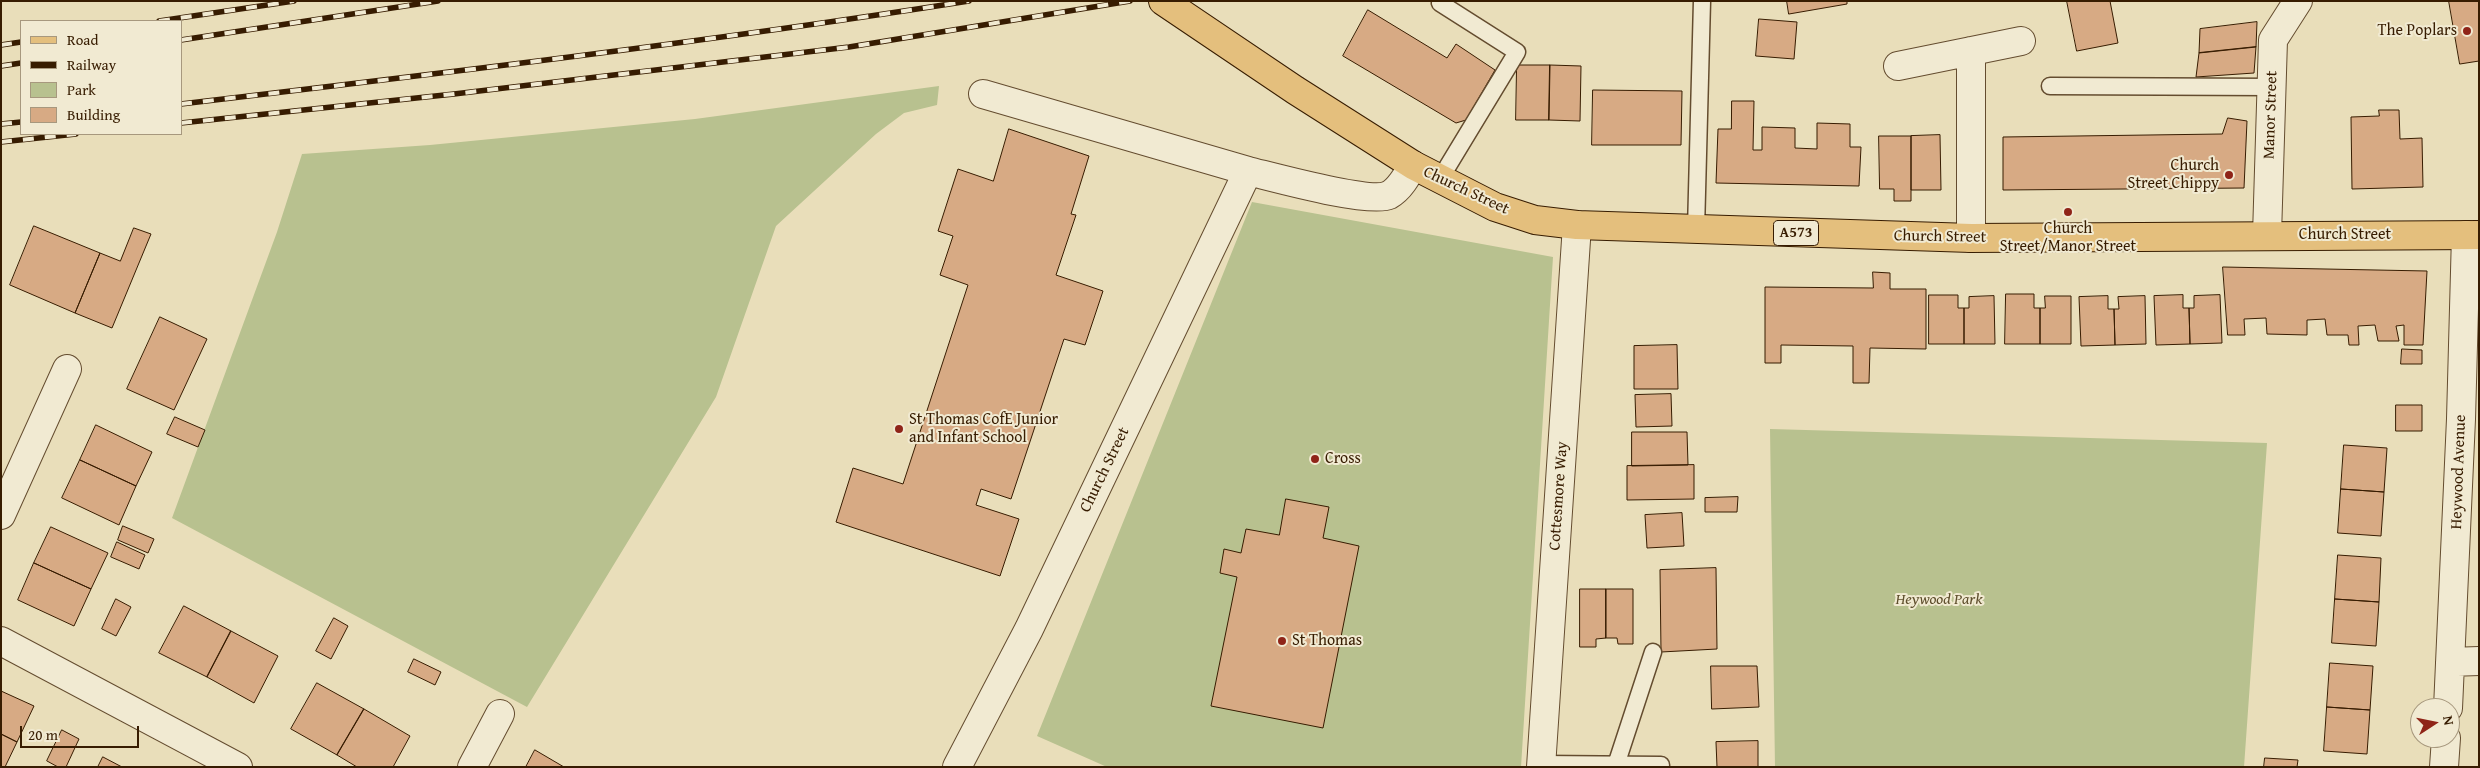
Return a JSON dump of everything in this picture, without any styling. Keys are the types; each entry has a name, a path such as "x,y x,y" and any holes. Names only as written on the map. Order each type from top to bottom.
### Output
{"main road":[{"name":"Church Street","path":"1168,4 1413,165 1503,210 1535,220 1578,225 1696,230 1971,238 2472,235"}],"street":[{"name":"Manor Street","path":"2267,235 2273,40 2298,1"},
{"path":"1898,66 2021,42"},
{"path":"1971,51 1971,238"},
{"name":"Church Street","path":"983,94 1248,171 1356,195 1380,198 1397,190 1413,165"},
{"name":"Church Street","path":"957,767 1029,629 1248,171"},
{"name":"Cottesmore Way","path":"1541,765 1578,225"},
{"name":"Heywood Avenue","path":"2448,698 2470,419 2472,235"},
{"path":"1,515 67,369"},
{"path":"1,641 238,767"},
{"path":"2450,662 2479,662"},
{"path":"472,767 500,714"},
{"path":"2444,767 2445,748"}],"lane":[{"path":"1696,230 1702,1"},
{"path":"1440,4 1517,52 1440,179"},
{"path":"2050,86 2272,88"},
{"path":"1616,765 1653,652"},
{"path":"1541,765 1661,765"}],"green space":[{"path":"939,86 937,105 904,113 876,134 776,226 716,397 527,707 172,518 277,232 302,154 430,145 695,119"},
{"path":"1252,202 1553,257 1521,767 1107,767 1037,736"},
{"name":"Heywood Park","path":"1770,429 2267,443 2244,767 1775,767"}],"building":[{"path":"1787,1 1847,1 1847,4 1789,14"},
{"path":"2067,1 2110,1 2118,43 2077,51"},
{"name":"The Poplars","path":"2449,1 2479,1 2479,61 2460,64"},
{"path":"1368,10 1447,58 1456,44 1495,70 1466,120 1456,123 1343,56"},
{"path":"1759,19 1797,22 1794,59 1756,56"},
{"path":"2257,22 2256,47 2199,53 2200,29"},
{"path":"2256,47 2254,73 2196,77 2199,53"},
{"path":"1517,65 1550,65 1549,120 1516,120"},
{"path":"1550,65 1581,66 1580,121 1549,120"},
{"path":"1593,90 1682,91 1681,145 1592,145"},
{"path":"1732,101 1754,101 1753,150 1762,150 1762,127 1795,128 1795,148 1817,149 1817,123 1850,124 1850,147 1861,147 1859,186 1716,183 1718,129 1731,129"},
{"path":"2379,110 2399,110 2400,139 2422,138 2423,187 2352,189 2351,117 2379,116"},
{"path":"2228,118 2247,121 2244,188 2003,190 2003,137 2222,134"},
{"path":"1009,129 1089,156 1071,214 1076,215 1056,275 1103,291 1085,345 1064,339 1011,499 981,489 976,505 1019,519 1000,576 836,522 853,468 903,484 968,285 940,275 953,236 938,231 958,169 993,181"},
{"path":"1940,135 1941,190 1911,190 1911,136"},
{"path":"1879,136 1911,136 1911,201 1894,201 1894,189 1880,189"},
{"path":"34,226 100,253 75,313 10,285"},
{"path":"134,228 151,234 112,328 75,313 100,253 120,261"},
{"path":"2223,267 2427,271 2423,345 2404,345 2404,325 2396,326 2399,341 2378,341 2375,325 2358,326 2359,345 2349,345 2348,335 2327,335 2325,319 2307,320 2307,335 2267,334 2266,318 2244,319 2245,335 2228,335"},
{"path":"1873,272 1890,273 1890,289 1926,289 1926,349 1870,348 1869,383 1853,383 1853,346 1781,345 1781,363 1765,363 1765,287 1873,288"},
{"path":"2006,294 2034,294 2034,308 2040,308 2040,344 2005,344"},
{"path":"1929,295 1958,295 1958,308 1964,308 1964,344 1929,344"},
{"path":"2183,295 2183,308 2189,308 2190,344 2156,345 2154,296"},
{"path":"2220,295 2222,343 2190,344 2189,308 2194,308 2194,296"},
{"path":"1994,296 1995,344 1964,344 1964,308 1969,308 1969,297"},
{"path":"2045,296 2071,296 2071,344 2040,344 2040,308 2045,308"},
{"path":"2108,296 2108,309 2114,309 2115,345 2081,346 2079,297"},
{"path":"2145,296 2146,344 2115,345 2114,309 2119,309 2118,297"},
{"path":"160,317 207,339 174,410 127,389"},
{"path":"1677,345 1678,389 1634,389 1634,346"},
{"path":"2402,349 2422,350 2422,364 2401,364"},
{"path":"1671,394 1672,426 1636,427 1635,395"},
{"path":"2396,405 2422,405 2422,431 2396,431"},
{"path":"175,417 205,430 198,447 167,434"},
{"path":"96,425 152,452 136,486 80,460"},
{"path":"1632,432 1687,432 1688,465 1632,466"},
{"path":"2344,445 2387,448 2384,492 2341,489"},
{"path":"80,460 136,486 119,525 62,498"},
{"path":"1694,465 1694,499 1627,500 1627,466"},
{"path":"2341,489 2384,492 2381,536 2338,533"},
{"path":"1738,497 1737,512 1705,512 1705,498"},
{"name":"St Thomas","path":"1286,499 1329,507 1323,538 1359,546 1323,728 1211,706 1237,577 1220,573 1224,549 1241,553 1246,529 1279,535"},
{"path":"1682,513 1684,546 1647,548 1645,515"},
{"path":"123,526 154,539 148,553 118,540"},
{"path":"51,527 108,553 91,589 34,563"},
{"path":"117,542 145,555 139,569 111,557"},
{"path":"2338,555 2381,558 2379,602 2335,599"},
{"path":"34,563 91,589 74,626 18,600"},
{"path":"1716,568 1717,649 1661,652 1660,570"},
{"path":"1580,589 1606,589 1606,638 1596,639 1596,647 1580,647"},
{"path":"1606,589 1633,589 1633,644 1618,644 1617,638 1606,638"},
{"path":"116,599 131,607 116,636 102,629"},
{"path":"2335,599 2379,602 2376,646 2332,643"},
{"path":"184,606 231,631 207,677 159,653"},
{"path":"334,618 348,626 331,659 316,651"},
{"path":"231,631 278,656 254,703 207,677"},
{"path":"414,659 441,672 435,685 408,672"},
{"path":"2330,663 2373,666 2370,710 2327,707"},
{"path":"1711,666 1757,666 1759,707 1712,709"},
{"path":"317,683 364,709 337,755 291,729"},
{"path":"1,691 34,706 17,742 1,734"},
{"path":"2327,707 2370,710 2367,754 2324,751"},
{"path":"364,709 410,736 393,767 357,767 337,755"},
{"path":"62,730 79,739 66,767 58,767 47,761"},
{"path":"1,734 17,742 5,767 1,767"},
{"path":"1758,741 1758,767 1717,767 1716,742"},
{"path":"535,750 564,767 526,767"},
{"path":"103,757 122,767 98,767"},
{"path":"2265,758 2298,760 2297,767 2264,767"}],"railway":[{"path":"166,20 294,1"},
{"path":"182,40 438,1"},
{"path":"182,104 477,69 969,1"},
{"path":"182,123 454,94 849,47 1130,1"},
{"path":"1,45 20,42"},
{"path":"1,66 20,63"},
{"path":"1,124 20,122"},
{"path":"1,142 67,135"}],"place":[{"name":"The Poplars","path":"2467,31"},
{"name":"Church Street Chippy","path":"2229,175"},
{"name":"Church Street/Manor Street","path":"2068,212"},
{"name":"St Thomas CofE Junior and Infant School","path":"899,429"},
{"name":"Cross","path":"1315,459"},
{"name":"St Thomas","path":"1282,641"}]}
